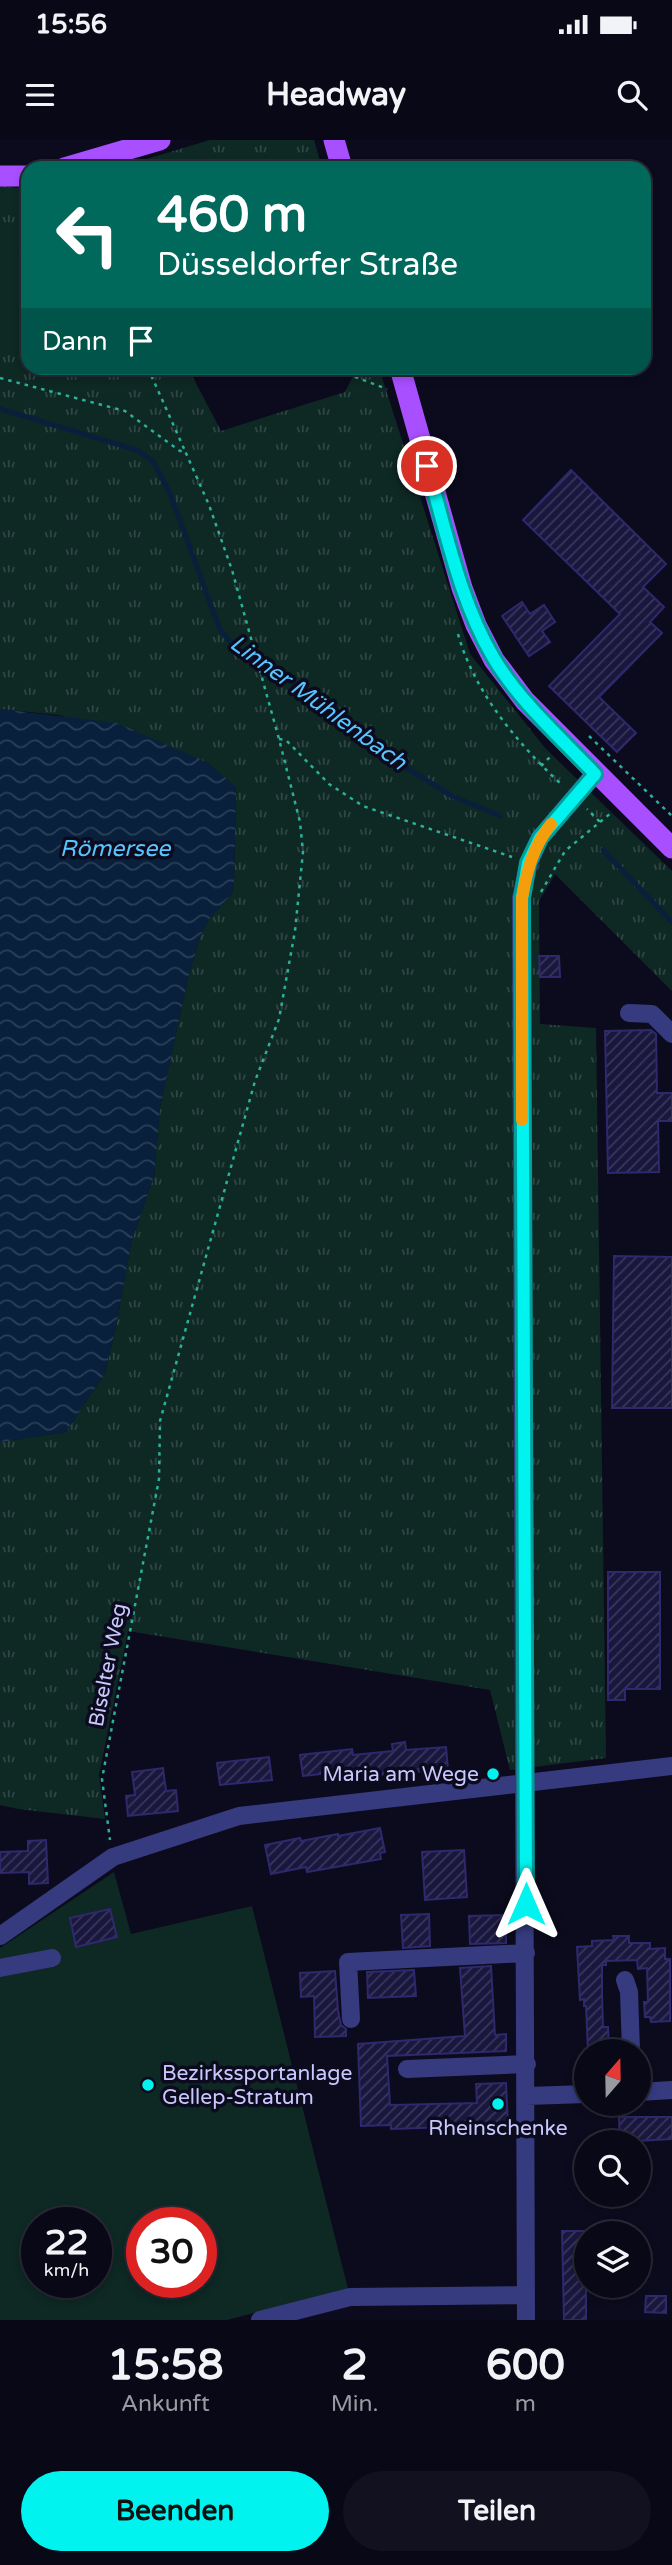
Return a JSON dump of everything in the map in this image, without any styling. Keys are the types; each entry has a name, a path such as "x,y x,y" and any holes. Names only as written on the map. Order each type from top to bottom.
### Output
{"main road":[{"path":"88,161 160,140"},
{"path":"334,140 340,161"},
{"path":"0,176 21,176"},
{"path":"402,375 462,588 475,625 494,660 525,701 595,774 672,848"}],"street":[{"path":"526,2320 522,898 528,863 540,838 595,774"},
{"path":"629,1013 652,1014 672,1034"},
{"path":"0,1936 113,1857 239,1816 672,1766"},
{"path":"351,2019 348,1962 526,1953"},
{"path":"0,1968 52,1958"},
{"path":"625,1980 629,1992 631,2039"},
{"path":"407,2069 527,2064"},
{"path":"651,2091 672,2090"},
{"path":"527,2096 574,2094"},
{"path":"260,2320 350,2297 526,2295"}],"path":[{"name":"Biselter Weg","path":"113,1857 102,1779 159,1479 160,1421 255,1081 279,1019 295,931 303,852 300,822 279,738 219,531 151,375"},
{"path":"349,375 389,390"},
{"path":"0,378 125,411 185,452"},
{"path":"589,736 672,816"},
{"path":"279,738 286,740 329,784 363,806 528,863"},
{"path":"540,893 565,851 600,822 575,796"}],"green space":[{"path":"210,140 314,140 320,161 140,161"},
{"path":"0,185 21,187 21,375 192,375 221,431 345,392 353,375 381,375 470,654 546,749 672,871 672,991 555,874 539,901 540,1024 596,1028 606,1758 510,1770 490,1690 128,1631 99,1775 105,1819 0,1805 0,1442 66,1432 105,1373 131,1243 154,1176 160,1107 188,978 200,937 209,919 232,893 234,885 236,788 208,763 59,715 0,709"},
{"path":"0,242 21,250 21,354 0,346"},
{"name":"Bezirkssportanlage Gellep-Stratum","path":"114,1872 131,1934 252,1906 348,2289 227,2320 0,2320 0,1948"}],"water":[{"name":"Römersee","path":"0,709 117,723 208,763 236,787 234,885 232,893 209,919 200,937 188,978 160,1107 154,1176 131,1243 105,1373 66,1432 0,1442"}],"building":[{"path":"571,470 666,564 643,587 664,607 650,622 662,633 599,697 636,733 617,752 549,686 620,614 523,520"},
{"path":"522,602 530,614 544,605 555,622 542,631 550,642 529,656 502,616"},
{"path":"539,956 559,956 560,977 540,977"},
{"path":"651,1030 656,1034 657,1093 672,1093 672,1121 658,1121 659,1172 608,1173 605,1031"},
{"path":"614,1256 672,1257 672,1408 612,1408"},
{"path":"608,1572 660,1572 660,1689 625,1689 625,1700 608,1700"},
{"path":"405,1742 406,1750 446,1747 448,1769 380,1775 379,1768 303,1776 300,1755 352,1749 353,1755 393,1751 392,1744"},
{"path":"269,1757 272,1780 220,1785 217,1763"},
{"path":"163,1768 166,1791 176,1790 178,1811 128,1816 126,1796 135,1795 132,1772"},
{"path":"380,1828 385,1852 380,1853 381,1859 307,1872 306,1867 271,1874 265,1845"},
{"path":"46,1840 48,1883 29,1884 29,1872 0,1873 0,1852 28,1851 28,1841"},
{"path":"464,1850 467,1897 425,1900 422,1852"},
{"path":"110,1909 117,1937 76,1947 70,1918"},
{"path":"429,1914 430,1946 403,1948 401,1915"},
{"path":"506,1915 506,1943 470,1944 469,1916"},
{"path":"613,1936 629,1936 629,1943 650,1943 650,1949 665,1948 665,1959 670,1959 670,2021 651,2022 650,2017 645,2017 644,2002 648,2002 647,1968 638,1969 637,1960 606,1961 606,1965 602,1965 603,2027 608,2027 609,2039 587,2039 586,2006 584,1999 580,2000 577,1947 592,1946 592,1941 614,1940"},
{"path":"491,1966 495,2035 506,2034 506,2051 387,2056 390,2105 477,2103 476,2084 506,2083 508,2125 391,2129 391,2125 361,2126 358,2044 465,2036 460,1968"},
{"path":"414,1970 416,1996 368,1998 367,1972"},
{"path":"335,1971 338,2011 341,2025 346,2029 346,2036 315,2037 314,1996 301,1997 300,1973"},
{"path":"619,2117 672,2117 672,2139 651,2140 651,2130 620,2130"},
{"path":"562,2231 574,2231 574,2298 586,2298 586,2320 564,2320"},
{"path":"666,2296 666,2313 645,2312 646,2298"}],"waterway":[{"name":"Linner Mühlenbach","path":"0,409 137,450 153,461 171,496 220,630 237,649 277,671 376,749 452,796 500,816"},
{"name":"Linner Mühlenbach","path":"603,850 672,922"}],"slow traffic":[{"path":"522,1120 522,898 528,863 540,838 551,824"}],"place":[{"name":"Maria am Wege","path":"493,1774"},
{"name":"Bezirkssportanlage Gellep-Stratum","path":"148,2085"},
{"name":"Rheinschenke","path":"498,2104"}],"route":[{"path":"427,466 462,588 475,625 494,660 525,701 595,774 540,838 528,863 522,898 526,1904"}]}
